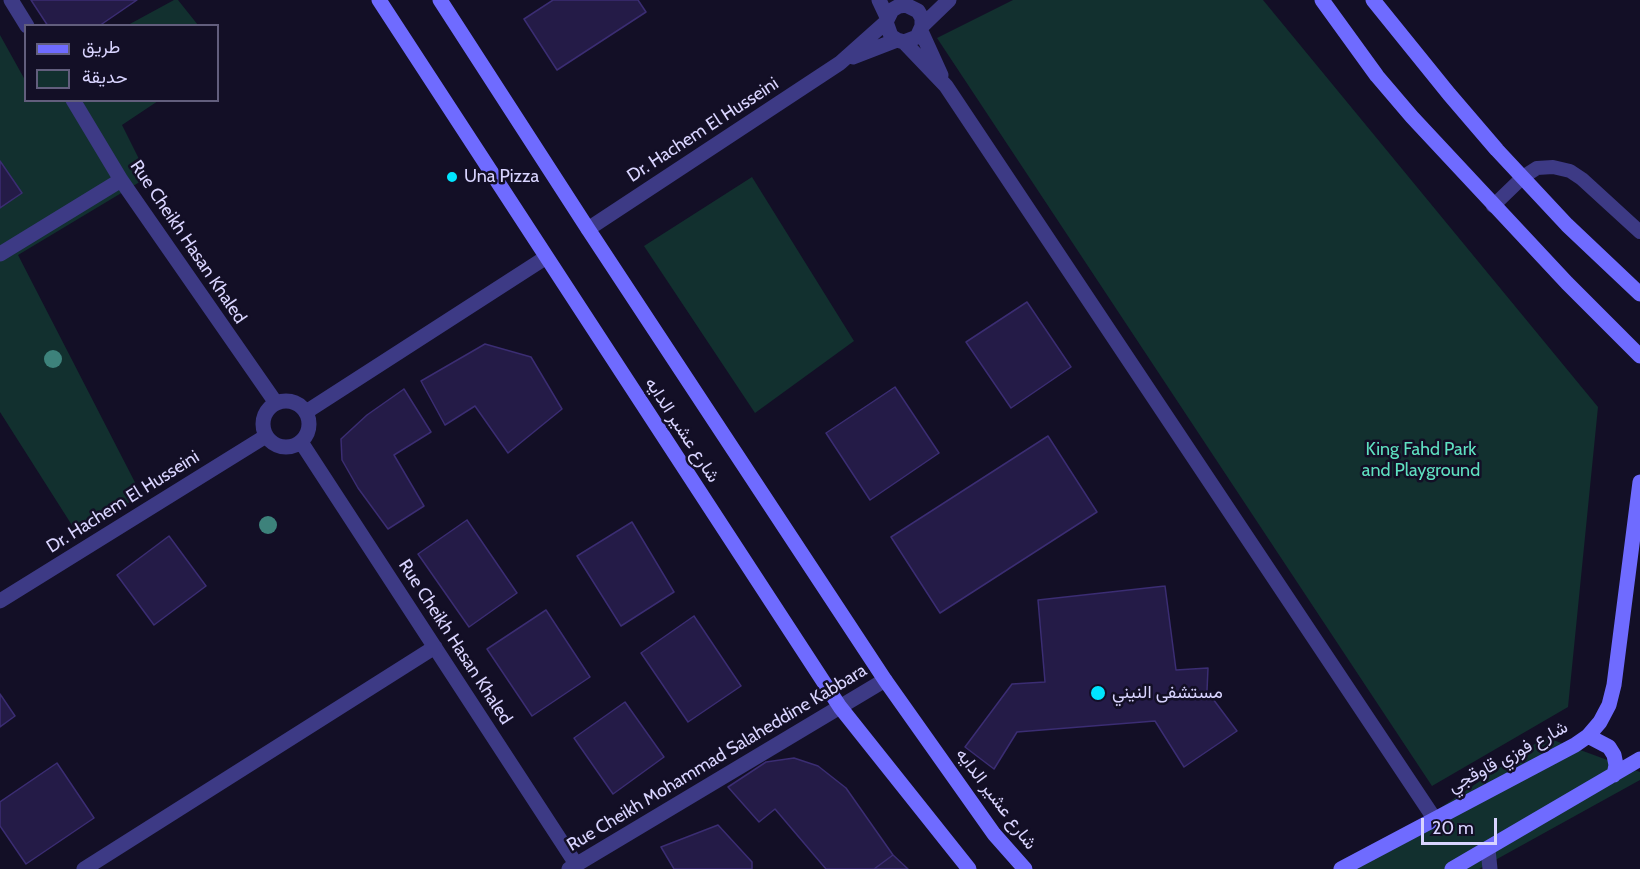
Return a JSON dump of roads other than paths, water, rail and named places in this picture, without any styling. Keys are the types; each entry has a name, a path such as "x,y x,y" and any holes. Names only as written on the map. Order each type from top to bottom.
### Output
{"street":[{"path":"11,0 26,24"},
{"name":"شارع عشير الدايه","path":"379,0 840,707 969,869"},
{"name":"شارع عشير الدايه","path":"440,0 885,680 994,834 1025,869"},
{"path":"879,0 891,36 901,41 946,86"},
{"path":"886,20 892,10 898,6 927,0"},
{"path":"901,41 911,40 949,0"},
{"path":"1322,0 1377,76 1412,117 1493,206 1640,356"},
{"path":"1373,0 1449,94 1523,177 1567,225 1640,294"},
{"path":"906,4 918,11 922,18 922,29 946,86 1434,818"},
{"name":"Dr. Hachem El Husseini","path":"588,229 840,63 886,20"},
{"name":"Dr. Hachem El Husseini","path":"840,63 901,41"},
{"name":"Rue Cheikh Hasan Khaled","path":"74,102 121,180 276,403"},
{"path":"0,254 121,180"},
{"path":"306,412 546,258"},
{"path":"292,402 306,412 309,428 301,442 286,447 271,442 266,436 263,421 269,408 276,403 292,402"},
{"name":"Dr. Hachem El Husseini","path":"0,601 266,436"},
{"name":"Rue Cheikh Hasan Khaled","path":"301,442 435,647 572,867"},
{"name":"شارع فوزي قاوقجي","path":"1341,869 1558,754 1588,736 1600,722 1609,705 1614,685 1640,482"},
{"path":"84,869 435,647"},
{"name":"Rue Cheikh Mohammad Salaheddine Kabbara","path":"572,867 885,680"},
{"path":"1588,736 1609,747 1616,765 1614,775"},
{"path":"1452,869 1640,759"},
{"path":"1488,849 1490,869"}],"lane":[{"path":"1493,206 1523,177 1538,168 1553,166 1570,171 1582,179 1640,232"}],"place":[{"name":"Una Pizza","path":"452,177"},
{"name":"مستشفى النيني","path":"1098,693"}],"park label":[{"name":"King Fahd Park and Playground","path":"1421,460"}]}
